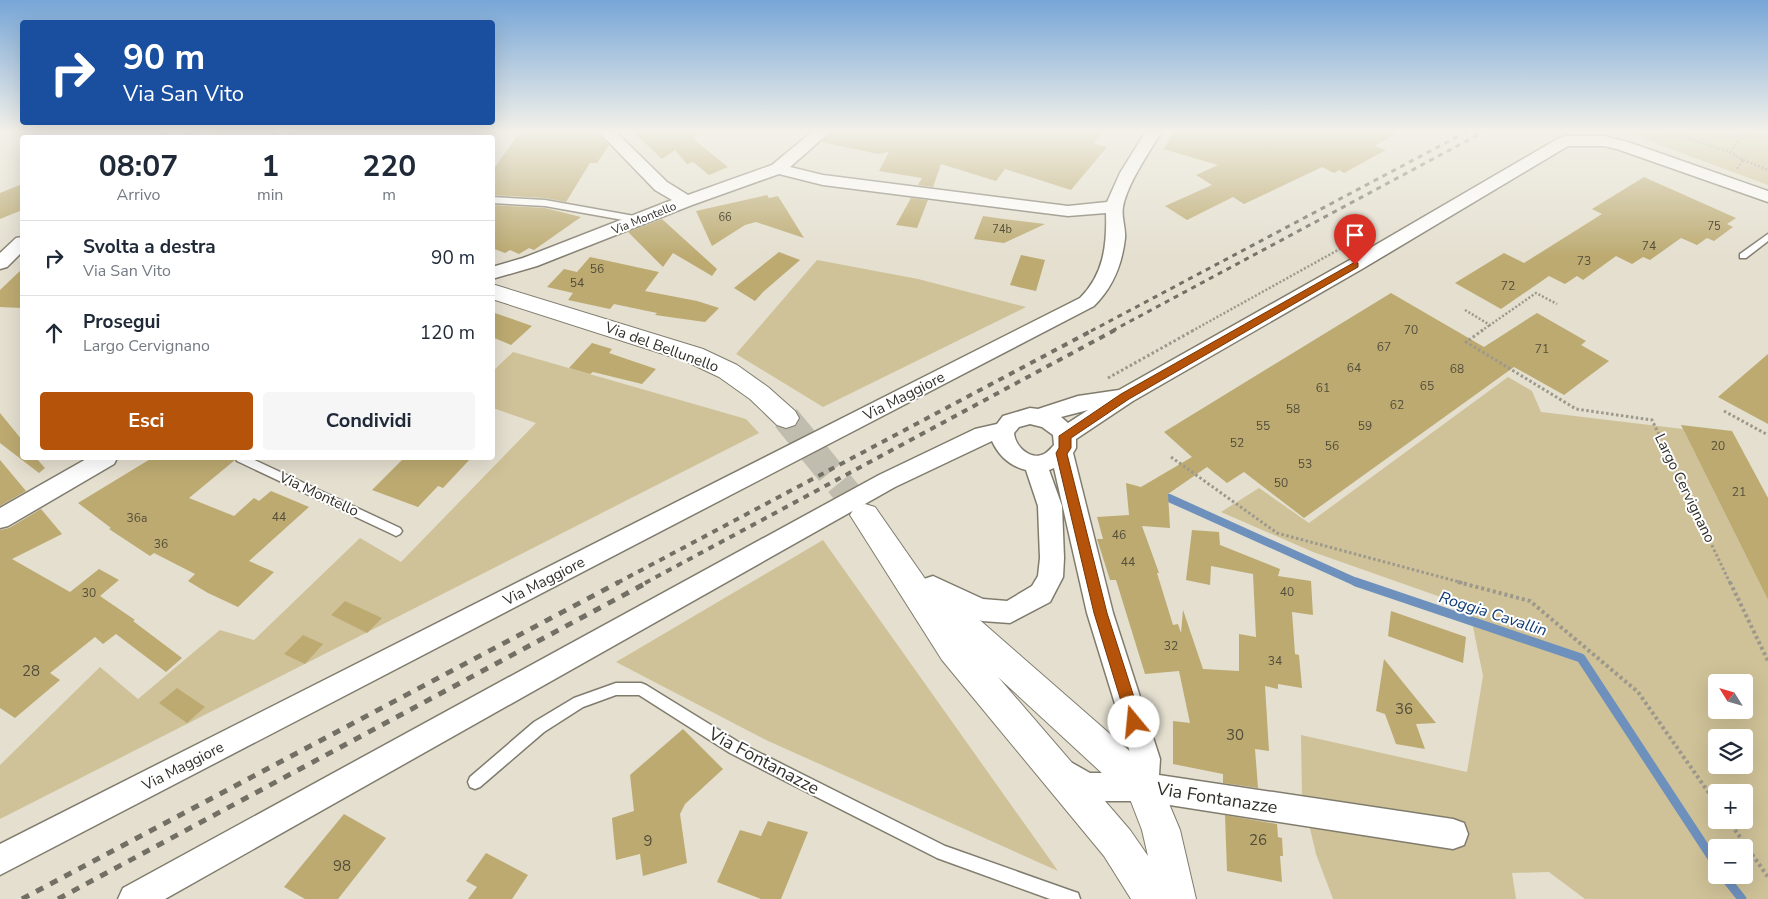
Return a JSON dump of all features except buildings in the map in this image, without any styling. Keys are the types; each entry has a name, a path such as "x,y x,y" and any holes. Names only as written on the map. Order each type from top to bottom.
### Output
{"street":[{"path":"649,173 662,186 686,201"},
{"name":"Via Montello","path":"495,272 530,262 686,201 767,173"},
{"path":"796,173 832,181 1068,210 1114,207 1128,173"},
{"path":"1004,430 1004,445 1008,452 1021,460 1036,463 1046,462 1063,445 1125,396 1329,280 1511,173"},
{"path":"1701,173 1768,198"},
{"name":"Via Maggiore","path":"0,860 1088,302 1100,289 1107,275 1116,237 1114,207"},
{"path":"0,263 20,244"},
{"path":"497,294 507,288 515,274 530,262"},
{"name":"Via del Bellunello","path":"497,294 583,318 694,356 728,371 759,393 786,418"},
{"path":"134,899 887,481 983,435 1004,430 1014,420 1021,417 1038,417 1088,402 1125,396"},
{"path":"1038,417 1055,424 1063,445"},
{"name":"Via Fontanazze","path":"1063,445 1100,613 1146,759 1144,787 1453,834"},
{"path":"0,519 103,460"},
{"path":"908,570 953,598 982,610 1010,612 1041,594 1050,577 1052,558 1050,506 1036,463"},
{"path":"865,516 908,570 955,618 1144,787 1161,830 1176,899"},
{"path":"908,570 954,650 1117,843 1154,899"},
{"path":"1044,758 1086,787 1144,787"}],"lane":[{"path":"495,200 545,203 640,220"},
{"path":"1743,256 1768,237"},
{"name":"Via Montello","path":"245,460 396,531"},
{"name":"Via Fontanazze","path":"475,782 539,727 579,702 616,688 641,689 735,748 942,853 1072,899"}],"path":[{"path":"1726,182 1733,173"},
{"path":"1106,379 1367,233"},
{"name":"Largo Cervignano","path":"1557,304 1536,293 1466,342 1576,409 1652,420 1768,661"},
{"path":"1466,310 1490,325"},
{"path":"1724,411 1768,435"},
{"path":"1171,457 1277,533 1530,601 1638,692 1708,792"},
{"path":"1734,829 1768,877"}],"shaded area":[{"path":"1735,173 1768,173 1768,185"},
{"path":"817,260 918,279 1026,307 823,407 736,354"},
{"path":"513,352 746,419 759,433 0,819 0,765 100,667 138,699 220,630 254,640 360,538 401,562 536,423 495,409 495,369"},
{"path":"1508,377 1532,391 1541,412 1683,429 1768,600 1768,899 1585,899 1549,872 1512,873 1516,899 1333,899 1316,854 1302,795 1301,735 1467,772 1483,676 1469,607 1313,552 1221,512 1259,488 1309,523"},
{"path":"823,540 1058,871 766,740 616,662"}],"waterway":[{"name":"Roggia Cavallin","path":"1169,498 1358,583"},
{"name":"Roggia Cavallin","path":"1356,582 1581,658 1708,852"},
{"name":"Roggia Cavallin","path":"1730,884 1742,899"}],"tunnel":[{"path":"786,418 865,515"}],"railway":[{"path":"1091,331 1389,173"},
{"path":"1112,331 1407,173"},
{"path":"617,583 1093,330"},
{"path":"645,583 1115,330"},
{"path":"22,899 619,582"},
{"path":"58,899 648,582"}],"route":[{"path":"1134,722 1100,613 1078,524 1062,453 1065,448 1065,436 1125,396 1355,265"}]}
